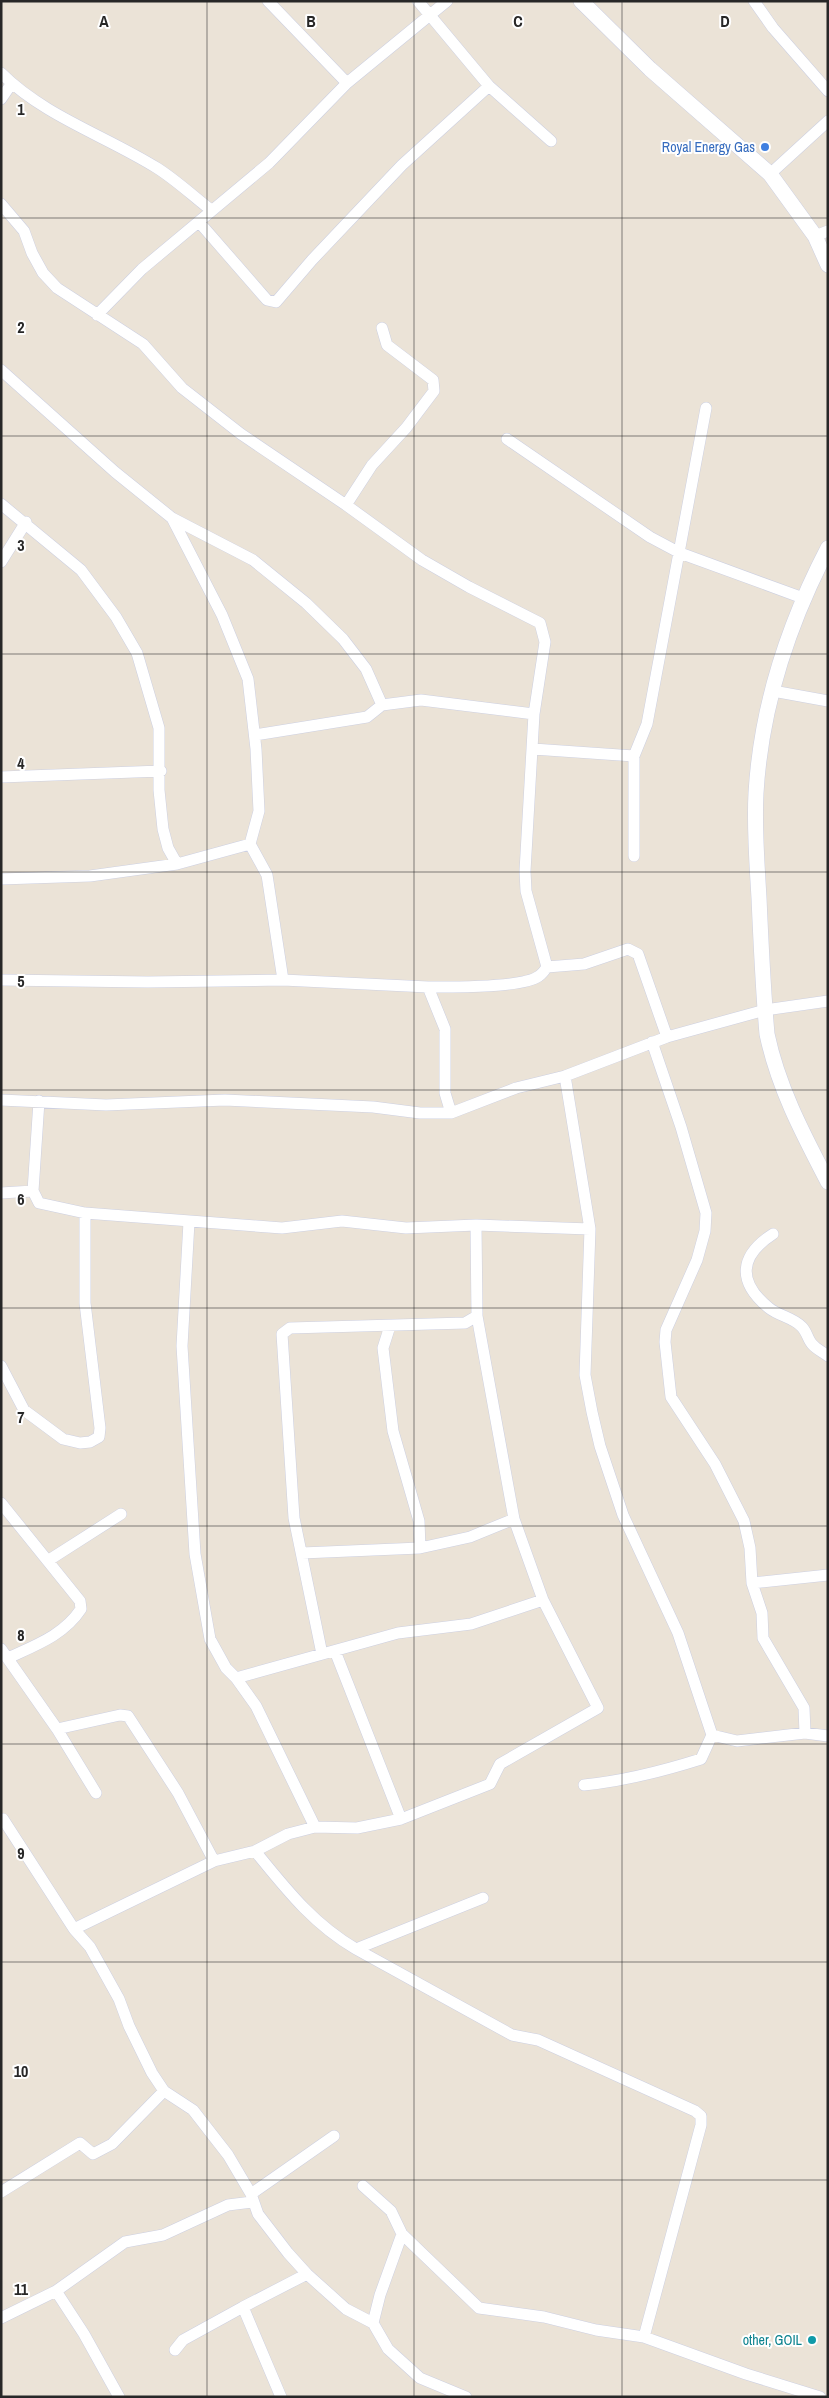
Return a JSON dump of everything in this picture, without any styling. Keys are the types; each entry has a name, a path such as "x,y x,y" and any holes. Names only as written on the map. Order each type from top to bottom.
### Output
{"main road":[{"path":"581,1 650,68 770,174 821,234 828,265"},
{"path":"828,548 803,598 786,641 764,730 756,792 756,832 766,1034 772,1059 786,1097 828,1182"}],"street":[{"path":"268,1 347,83"},
{"path":"418,1 489,86 551,141"},
{"path":"97,315 142,269 269,163 347,83 447,1"},
{"path":"754,1 773,28 828,91"},
{"path":"1,73 12,83 53,111 158,168 211,210"},
{"path":"1,98 12,83"},
{"path":"199,222 267,300 276,302 288,291 312,260 402,165 489,86"},
{"path":"770,174 828,121"},
{"path":"1,204 24,231 32,253 43,273 57,288 143,344 182,388 241,434 346,505 422,560 469,587 540,623 545,642 534,714 525,871 526,891 547,967"},
{"path":"346,505 372,465 406,428 434,390 433,380 387,345 382,328"},
{"path":"1,370 116,472 172,518 253,560 306,603 343,639 366,669 382,705"},
{"path":"634,856 634,756 647,724 706,408"},
{"path":"507,440 550,467 638,530 680,553 803,598"},
{"path":"1,504 26,522 82,570 116,616 137,654 159,728 161,771 159,790 163,829 168,848 177,864"},
{"path":"172,518 222,616 248,679 255,735 259,811 250,844 267,875 283,980"},
{"path":"1,562 26,522"},
{"path":"773,691 828,701"},
{"path":"255,735 367,717 382,705 421,700 534,714"},
{"path":"533,749 634,756"},
{"path":"1,777 161,771"},
{"path":"1,879 90,876 177,864 250,844"},
{"path":"1,980 148,982 283,980 428,987 486,986 539,977 547,967 584,964 628,949 638,954 667,1037"},
{"path":"428,987 445,1029 446,1093 450,1113"},
{"path":"1,1100 106,1105 225,1100 373,1106 420,1113 450,1113 516,1088 565,1076 667,1037 765,1010 828,1001"},
{"path":"652,1042 681,1127 706,1213 705,1231 697,1260 666,1330 665,1342 671,1397 715,1464 744,1521 750,1548 752,1583 762,1613 763,1638 804,1708 804,1733"},
{"path":"565,1076 590,1229 585,1375 600,1446 623,1515 678,1633 712,1734 701,1759 666,1770 584,1785"},
{"path":"39,1101 32,1191 39,1203 86,1213 282,1228 342,1221 406,1228 476,1225 590,1229"},
{"path":"1,1193 32,1191"},
{"path":"1,1366 24,1410 63,1439 80,1443 90,1442 99,1437 86,1302 86,1213"},
{"path":"189,1222 182,1346 195,1554 210,1639 226,1668 236,1678 256,1706 315,1827"},
{"path":"74,1929 214,1861 255,1851 288,1834 315,1827 357,1828 401,1819 490,1784 500,1764 598,1708 543,1600 514,1519 477,1316 476,1225"},
{"path":"772,1234 759,1243 748,1260 746,1277 749,1288 769,1308 803,1328 811,1344 828,1356"},
{"path":"322,1654 294,1518 282,1334 290,1328 465,1323 477,1316"},
{"path":"390,1326 383,1348 393,1431 418,1521 420,1548"},
{"path":"1,1503 49,1560 80,1601 81,1609 72,1624 52,1638 5,1653 57,1729 96,1793"},
{"path":"49,1560 121,1514"},
{"path":"302,1553 420,1548 470,1537 514,1519"},
{"path":"752,1583 828,1575"},
{"path":"236,1678 398,1634 471,1624 543,1600"},
{"path":"335,1651 401,1819"},
{"path":"57,1729 120,1715 128,1716 178,1793 214,1861"},
{"path":"712,1734 737,1741 804,1733 828,1736"},
{"path":"2,1819 74,1929 90,1947 119,1999 129,2026 152,2073 164,2091 193,2110 228,2155 252,2198 258,2214 288,2253 346,2309 373,2323 388,2349 420,2378 466,2397"},
{"path":"255,1851 295,1900 316,1921 331,1934 356,1949 512,2035 538,2040 695,2111 701,2116 701,2125 644,2337"},
{"path":"356,1949 483,1898"},
{"path":"1,2192 80,2143 93,2154 112,2144 164,2091"},
{"path":"1,2318 56,2291 125,2242 164,2235 228,2205 252,2198 334,2136"},
{"path":"363,2186 391,2211 402,2234 479,2308 544,2317 596,2330 644,2337 746,2374 820,2397"},
{"path":"373,2323 380,2295 402,2234"},
{"path":"175,2350 183,2340 308,2274"},
{"path":"56,2291 84,2334 119,2397"},
{"path":"243,2307 281,2397"}],"place":[{"name":"Royal Energy Gas","path":"765,147"},
{"name":"other, GOIL","path":"812,2340"}]}
